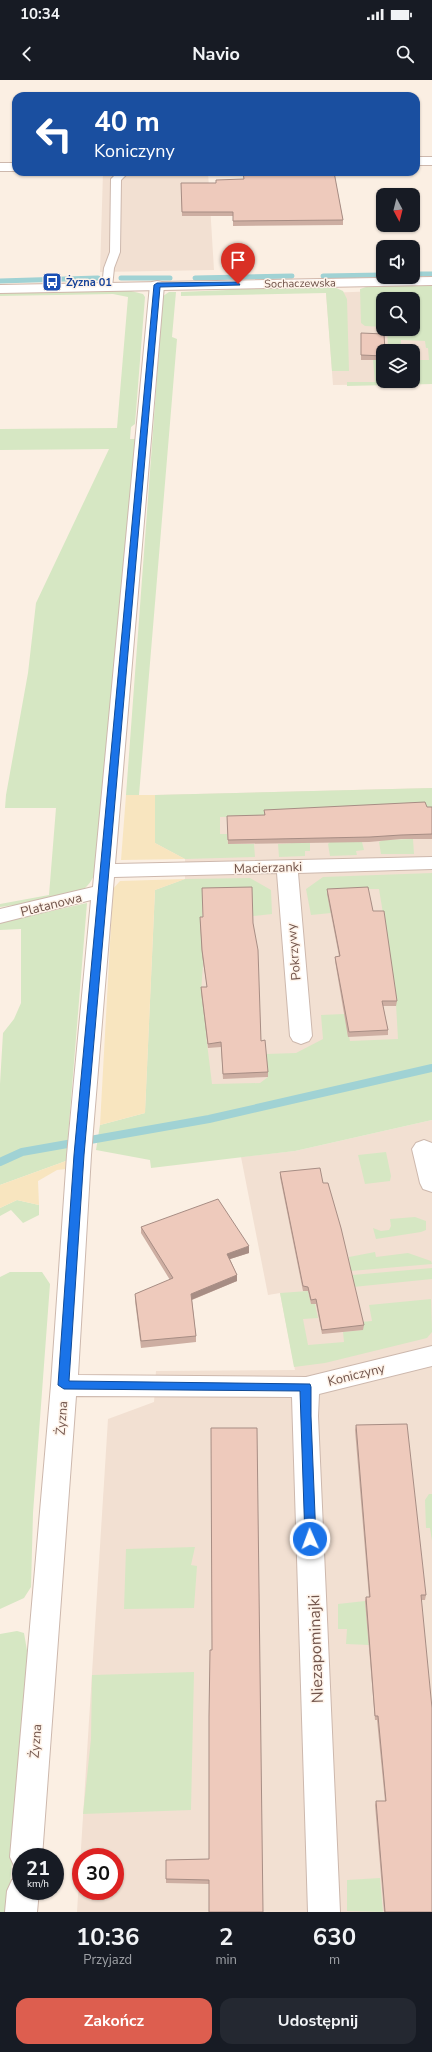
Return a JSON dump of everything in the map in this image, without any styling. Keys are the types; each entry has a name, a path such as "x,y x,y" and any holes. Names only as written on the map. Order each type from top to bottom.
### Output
{"street":[{"path":"420,161 432,161"},
{"path":"0,167 12,167"},
{"name":"Sochaczewska","path":"0,288 432,281"},
{"name":"Żyzna","path":"27,1848 64,1385 79,1155 157,285"},
{"name":"Macierzanki","path":"103,881 287,867 432,863"},
{"name":"Pokrzywy","path":"287,867 301,1036"},
{"name":"Platanowa","path":"0,916 103,881"},
{"path":"424,1149 432,1183"},
{"name":"Koniczyny","path":"64,1385 306,1387 432,1356"},
{"name":"Niezapominajki","path":"306,1387 305,1416 324,1912"},
{"path":"21,1912 22,1900"}],"lane":[{"path":"107,287 109,268 115,252 116,179 119,176"}],"shaded area":[{"path":"103,176 208,176 214,270 100,272"},
{"path":"432,289 432,384 420,384 420,344 376,344 376,385 333,385 326,293"},
{"path":"432,788 432,1049 145,1113 155,890 185,879 185,859 155,843 155,795"},
{"path":"432,1120 432,1912 77,1912 78,1900 124,1900 124,1848 81,1848 108,1419 154,1402 156,1371 295,1370 280,1293 268,1295 241,1157 295,1151"}],"green space":[{"path":"432,285 432,384 420,384 420,360 429,360 428,348 426,348 425,341 401,340 401,344 388,344 387,336 420,336 420,292 376,292 376,327 365,326 361,323 360,289 369,286"},
{"path":"334,287 343,291 347,299 349,371 332,371 326,293 181,296 181,292 230,289"},
{"path":"131,291 143,294 145,297 135,424 131,427 130,439 138,439 96,871 88,885 77,893 56,899 0,907 0,904 49,895 56,808 5,808 6,795 28,673 36,603 109,449 0,450 0,429 117,428 128,297 113,294 0,296 0,292"},
{"path":"169,292 176,292 172,337 177,339 139,795 126,795 163,296"},
{"path":"373,360 376,360 376,385 347,386 347,382 375,382"},
{"path":"432,788 432,812 220,817 220,834 227,834 228,844 254,844 255,857 185,859 155,843 155,795"},
{"path":"413,839 414,854 381,854 379,842 383,840"},
{"path":"310,842 310,851 305,851 305,856 279,857 278,844"},
{"path":"330,842 362,842 364,850 356,851 357,855 330,856 328,844"},
{"path":"432,873 432,1120 295,1151 151,1168 150,1160 96,1150 100,1125 145,1113 155,890 185,879 250,878 271,890 272,914 253,916 252,891 202,892 203,965 201,992 212,1028 206,1035 212,1084 260,1083 268,1077 266,1054 296,1053 323,1039 321,1015 344,1014 350,1041 398,1039 395,987 379,889 345,889 331,913 311,915 306,889 323,877"},
{"path":"87,903 66,1161 0,1185 0,1084 3,1033 14,1019 21,1003 21,929 0,930 0,921"},
{"path":"386,1152 391,1176 390,1181 365,1184 358,1155"},
{"path":"17,1200 39,1205 39,1215 23,1223 11,1210 0,1216 0,1208"},
{"path":"415,1217 426,1221 426,1230 376,1239 373,1228 381,1231 389,1230 391,1226 390,1219"},
{"path":"375,1252 376,1257 408,1253 431,1261 432,1264 351,1271 349,1257"},
{"path":"432,1268 432,1279 353,1287 352,1275"},
{"path":"10,1272 42,1272 50,1284 33,1513 31,1587 24,1598 0,1609 0,1277"},
{"path":"308,1291 311,1304 315,1304 318,1318 303,1319 308,1345 344,1342 343,1332 363,1330 361,1322 372,1321 369,1305 431,1299 432,1332 427,1338 325,1363 294,1367 280,1293"},
{"path":"429,1494 432,1494 432,1541 430,1528 426,1528 425,1500"},
{"path":"195,1547 191,1565 197,1566 194,1608 124,1609 126,1549"},
{"path":"365,1601 369,1645 346,1644 347,1629 338,1629 338,1604"},
{"path":"17,1631 24,1633 28,1656 8,1912 0,1912 0,1634"},
{"path":"194,1672 191,1810 83,1814 91,1739 92,1675"},
{"path":"380,1878 383,1912 347,1911 347,1880"}],"sand":[{"path":"126,795 155,795 155,843 185,859 121,860"},
{"path":"185,879 155,890 145,1113 100,1125 113,889 120,881"},
{"path":"66,1161 66,1169 57,1170 38,1181 39,1205 17,1200 0,1208 0,1185"}],"building":[{"path":"244,176 335,176 343,220 233,221 233,212 182,212 181,183 216,183 216,180 244,179"},
{"path":"361,333 376,334 376,336 384,336 385,344 376,344 376,356 361,355"},
{"path":"425,802 427,807 432,807 432,834 228,840 227,816 265,815 264,810"},
{"path":"252,887 253,923 258,950 261,1041 265,1040 268,1072 223,1074 221,1042 208,1044 201,987 207,987 202,950 200,917 203,917 202,888"},
{"path":"368,887 373,911 384,911 397,1001 382,1001 388,1030 349,1032 335,957 340,956 327,889"},
{"path":"320,1168 323,1183 328,1183 341,1228 364,1325 322,1330 316,1299 311,1300 308,1287 303,1286 280,1172"},
{"path":"218,1199 249,1246 227,1254 237,1275 191,1294 196,1336 141,1341 135,1294 173,1278 141,1227"},
{"path":"407,1424 426,1595 421,1595 432,1708 432,1912 385,1912 376,1801 386,1801 378,1716 375,1716 366,1597 370,1597 356,1425"},
{"path":"211,1428 257,1428 263,1912 209,1912 209,1880 166,1879 166,1860 209,1859 209,1716 210,1650 212,1650"}],"waterway":[{"path":"420,274 432,274"},
{"path":"323,276 376,275"},
{"path":"195,278 292,276"},
{"path":"0,281 98,278"},
{"path":"121,278 170,278"},
{"path":"0,1162 22,1152 209,1119 432,1068"}],"place":[{"name":"Żyzna 01","path":"52,282"}],"route":[{"path":"238,284 157,285 79,1155 64,1385 306,1387 305,1416 310,1539"}]}
